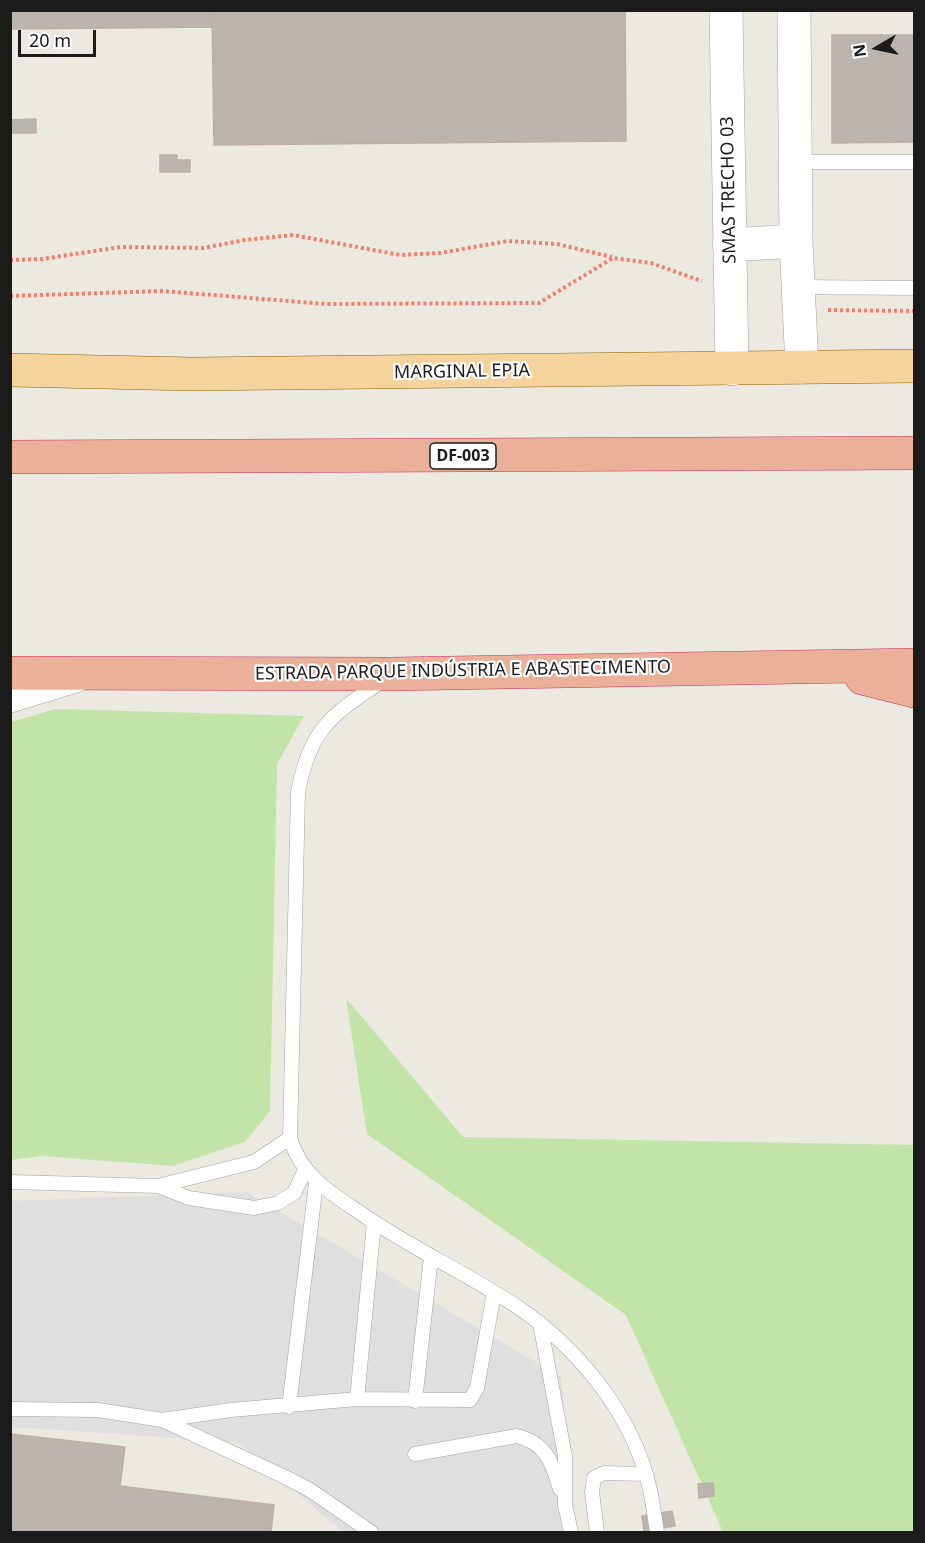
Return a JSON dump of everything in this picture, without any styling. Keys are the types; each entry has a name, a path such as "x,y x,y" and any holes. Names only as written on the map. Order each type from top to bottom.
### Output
{"highway":[{"name":"DF-003","path":"10,457 915,453"},
{"name":"ESTRADA PARQUE INDÚSTRIA E ABASTECIMENTO","path":"10,673 391,674 915,665"},
{"path":"817,666 915,691"}],"main road":[{"name":"MARGINAL EPIA","path":"10,370 204,374 915,366"}],"street":[{"name":"SMAS TRECHO 03","path":"726,10 732,369"},
{"path":"794,10 796,241 802,367"},
{"path":"729,245 796,241"},
{"path":"10,696 84,673"}],"lane":[{"path":"795,162 915,162"},
{"path":"799,298 915,288"},
{"path":"391,674 339,710 326,723 304,762 298,792 290,1138 306,1170 316,1183 374,1222 540,1323 571,1351 601,1386 626,1429 646,1474 657,1533"},
{"path":"10,1182 158,1186 254,1162 290,1138"},
{"path":"158,1186 189,1198 254,1208 278,1203 294,1192 306,1170"},
{"path":"289,1407 316,1183"},
{"path":"357,1399 374,1222"},
{"path":"415,1401 431,1257"},
{"path":"162,1420 231,1410 289,1407 357,1399 465,1401 474,1396 494,1293"},
{"path":"540,1323 565,1456 565,1505"},
{"path":"10,1410 98,1410 162,1420 310,1490 371,1533"},
{"path":"415,1454 517,1436 530,1439 543,1448 552,1461 571,1533"},
{"path":"597,1533 592,1492 594,1478 604,1473 646,1474"}],"path":[{"path":"10,260 42,259 121,247 203,248 244,240 293,235 400,255 440,253 508,241 557,244 613,258 651,263 730,291"},
{"path":"10,296 162,291 326,304 539,303 613,258"},
{"path":"799,298 915,311"}],"green space":[{"path":"56,709 304,716 277,764 270,1111 245,1142 173,1166 42,1156 11,1160 11,722"},
{"path":"346,998 463,1137 914,1145 914,1532 723,1532 626,1315 367,1134"}],"shaded area":[{"path":"246,1192 561,1377 575,1532 343,1532 238,1442 11,1427 10,1201"}],"building":[{"path":"10,10 212,10 212,27 10,29"},
{"path":"212,10 625,10 626,141 214,145"},
{"path":"832,35 914,35 914,142 832,143"},
{"path":"36,119 36,133 10,133 10,120"},
{"path":"160,155 177,155 177,160 190,160 190,172 160,172"},
{"path":"10,1434 125,1447 120,1486 274,1505 271,1532 10,1532"},
{"path":"713,1483 714,1496 699,1498 698,1484"},
{"path":"672,1511 675,1526 644,1531 642,1516"}]}
